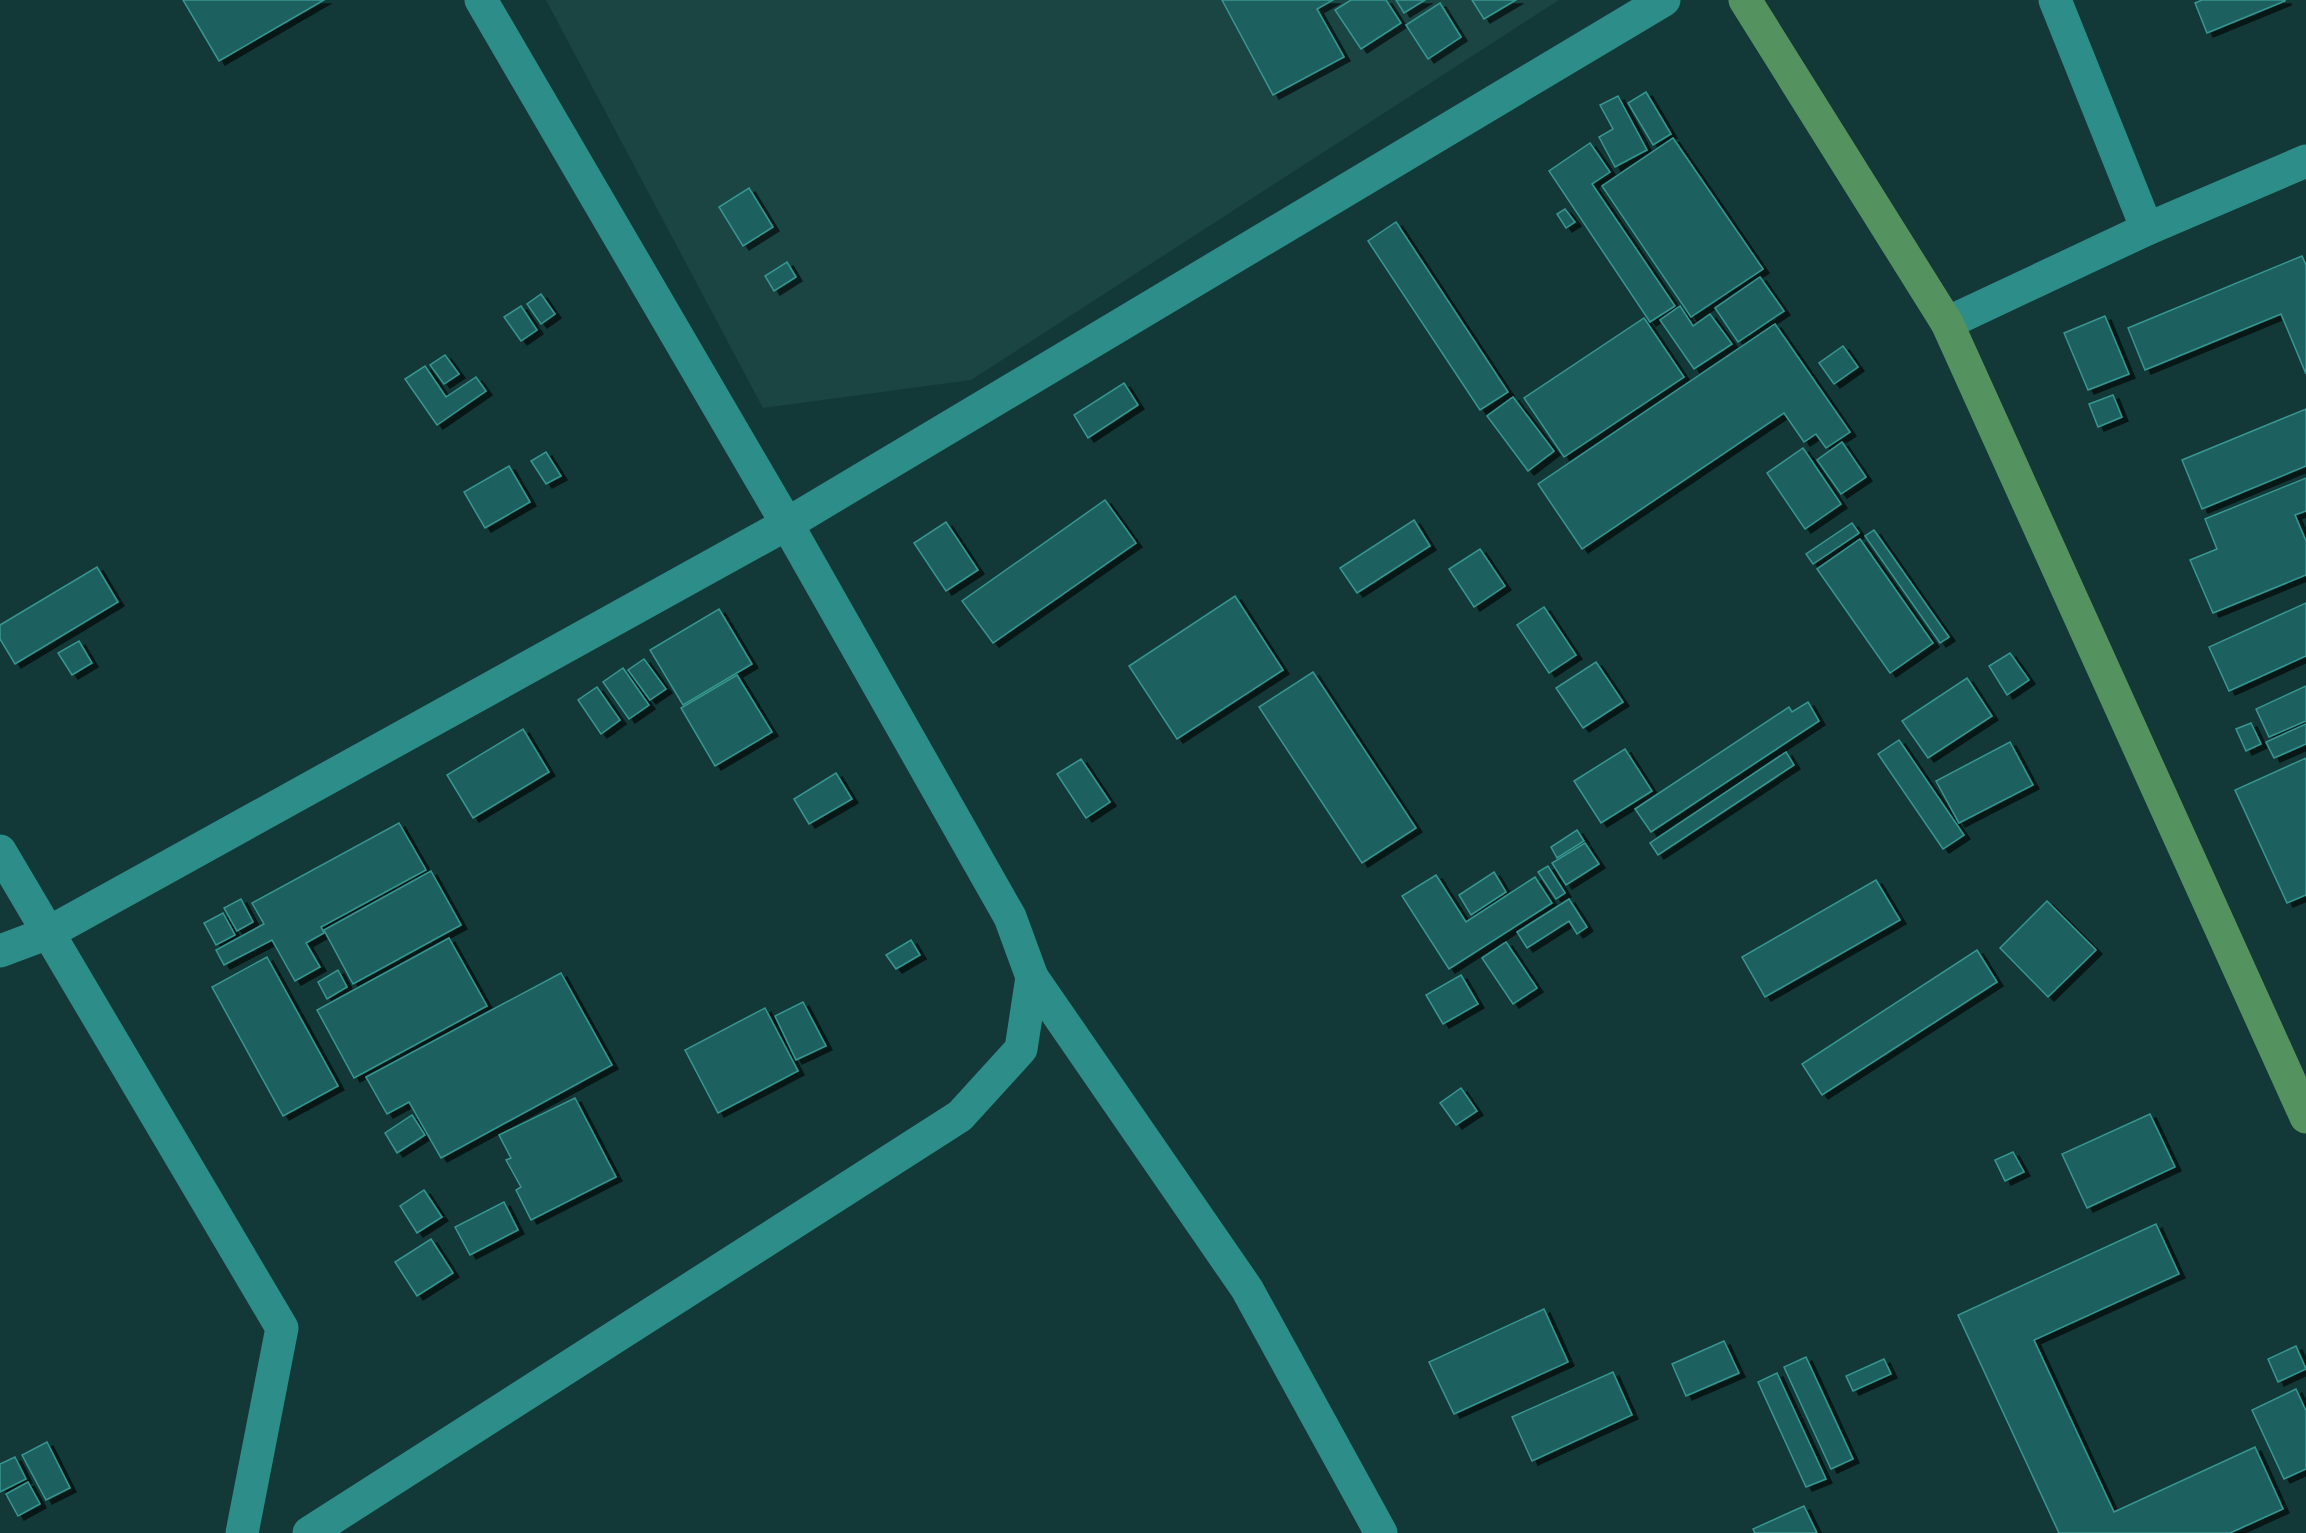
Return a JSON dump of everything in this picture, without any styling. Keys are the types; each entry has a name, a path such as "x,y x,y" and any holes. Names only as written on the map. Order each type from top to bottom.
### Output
{"main road":[{"path":"1745,0 1947,323 2306,1117"}],"street":[{"path":"481,0 787,524 1010,917 1032,977 1247,1289 1381,1533"},
{"path":"0,951 48,933 787,524 1664,0"},
{"path":"2055,0 2147,229"},
{"path":"1947,323 2147,229 2306,161"},
{"path":"0,851 282,1328 242,1533"},
{"path":"309,1533 960,1116 1021,1049 1032,977"}],"shaded area":[{"path":"546,0 1559,0 971,380 763,408"}],"building":[{"path":"183,0 324,0 219,61"},
{"path":"1222,0 1333,0 1317,9 1344,57 1273,95"},
{"path":"1351,0 1386,0 1401,23 1361,49 1335,10"},
{"path":"1396,0 1425,0 1404,13"},
{"path":"1472,0 1516,0 1484,19"},
{"path":"2202,0 2285,1 2207,33 2195,3"},
{"path":"1440,3 1461,37 1428,59 1406,25"},
{"path":"1646,92 1671,134 1653,145 1628,103"},
{"path":"1618,96 1647,150 1615,167 1599,137 1613,129 1600,105"},
{"path":"1673,138 1763,269 1691,317 1602,186"},
{"path":"1590,143 1610,172 1592,184 1675,306 1650,322 1549,171"},
{"path":"749,188 773,227 743,246 719,207"},
{"path":"1565,209 1575,222 1566,228 1557,214"},
{"path":"1396,222 1508,392 1480,410 1368,241"},
{"path":"2302,256 2306,265 2306,374 2281,314 2145,370 2128,328"},
{"path":"787,262 796,277 774,291 765,276"},
{"path":"1760,277 1784,311 1738,342 1715,308"},
{"path":"541,294 555,314 541,324 527,304"},
{"path":"521,306 537,330 521,341 504,317"},
{"path":"1680,306 1693,326 1710,314 1732,344 1694,369 1660,320"},
{"path":"2105,316 2129,374 2088,390 2064,333"},
{"path":"1644,318 1684,377 1564,457 1524,398"},
{"path":"1775,324 1850,432 1826,448 1816,434 1804,442 1784,413 1582,549 1538,484"},
{"path":"1843,346 1858,367 1834,384 1819,363"},
{"path":"445,355 459,374 444,384 430,365"},
{"path":"425,366 446,397 476,377 486,391 437,425 405,379"},
{"path":"1124,383 1138,405 1088,438 1074,415"},
{"path":"2113,395 2122,417 2098,427 2089,404"},
{"path":"1513,397 1554,451 1528,471 1487,416"},
{"path":"2306,409 2306,466 2202,509 2182,460"},
{"path":"1842,442 1866,477 1841,494 1817,460"},
{"path":"1803,448 1841,504 1805,529 1767,473"},
{"path":"546,452 561,476 546,484 531,461"},
{"path":"509,466 530,502 485,528 464,492"},
{"path":"2306,478 2306,511 2295,515 2306,541 2306,575 2213,613 2190,560 2217,549 2205,519"},
{"path":"1105,500 1136,543 993,643 962,601"},
{"path":"1414,520 1430,546 1357,593 1340,568"},
{"path":"946,522 978,570 946,591 914,543"},
{"path":"1852,523 1859,533 1813,564 1806,554"},
{"path":"1874,530 1949,637 1940,643 1865,536"},
{"path":"1860,539 1933,643 1890,673 1817,569"},
{"path":"1480,549 1505,586 1474,607 1449,569"},
{"path":"97,567 118,602 15,664 0,639 0,625"},
{"path":"1235,596 1283,670 1177,739 1129,666"},
{"path":"2306,603 2306,656 2229,691 2209,647"},
{"path":"1544,607 1576,655 1549,673 1517,625"},
{"path":"719,609 752,664 683,705 650,650"},
{"path":"79,641 92,663 72,675 58,653"},
{"path":"2010,653 2029,680 2007,695 1989,666"},
{"path":"644,659 666,689 650,700 628,670"},
{"path":"1596,662 1623,702 1583,728 1556,688"},
{"path":"623,668 649,705 629,719 603,682"},
{"path":"1313,672 1416,828 1362,863 1259,707"},
{"path":"737,675 772,732 715,766 681,708"},
{"path":"1967,678 1992,716 1928,758 1902,721"},
{"path":"2306,686 2306,721 2269,737 2256,709"},
{"path":"597,687 620,720 601,734 578,700"},
{"path":"1808,702 1819,721 1651,832 1635,809 1789,707 1792,712"},
{"path":"2251,723 2261,744 2246,751 2236,729"},
{"path":"2306,724 2306,744 2274,758 2266,742"},
{"path":"523,729 549,772 473,818 447,775"},
{"path":"1899,740 1964,835 1943,849 1878,754"},
{"path":"2010,742 2033,785 1959,823 1936,781"},
{"path":"1625,749 1652,791 1601,823 1574,781"},
{"path":"1786,752 1794,765 1658,855 1650,843"},
{"path":"2306,758 2306,895 2287,903 2235,790"},
{"path":"1081,759 1110,802 1086,818 1057,774"},
{"path":"836,773 852,799 809,824 794,799"},
{"path":"399,823 426,870 321,927 324,933 306,943 320,967 295,981 272,940 224,965 216,950 264,924 252,903"},
{"path":"1577,830 1584,841 1557,858 1551,847"},
{"path":"1585,843 1599,864 1566,885 1552,863"},
{"path":"1548,866 1565,893 1556,899 1538,872"},
{"path":"431,871 461,925 353,984 324,930"},
{"path":"1494,872 1506,892 1471,915 1459,895"},
{"path":"1436,875 1466,922 1535,877 1552,903 1449,969 1402,896"},
{"path":"1876,880 1900,920 1765,997 1742,957"},
{"path":"241,899 253,922 237,931 224,908"},
{"path":"1569,899 1587,927 1577,934 1569,921 1527,948 1517,932"},
{"path":"2047,901 2096,950 2048,997 2000,948"},
{"path":"223,913 235,935 216,945 204,923"},
{"path":"449,938 487,1006 354,1078 317,1010"},
{"path":"911,940 920,955 896,969 886,955"},
{"path":"1506,942 1537,988 1513,1004 1482,958"},
{"path":"1977,950 1997,982 1822,1095 1802,1064"},
{"path":"267,957 338,1086 283,1116 212,987"},
{"path":"338,970 347,987 327,999 318,982"},
{"path":"561,973 612,1065 441,1158 409,1102 387,1114 366,1077"},
{"path":"1461,975 1478,1004 1443,1024 1426,995"},
{"path":"803,1002 826,1046 796,1060 775,1016"},
{"path":"765,1008 798,1071 718,1113 685,1050"},
{"path":"1461,1088 1477,1111 1456,1125 1440,1103"},
{"path":"575,1098 616,1177 531,1220 516,1190 521,1187 506,1160 511,1158 499,1135"},
{"path":"2150,1114 2175,1167 2087,1208 2062,1154"},
{"path":"412,1115 425,1135 397,1153 385,1133"},
{"path":"2013,1152 2024,1172 2005,1181 1995,1160"},
{"path":"424,1190 442,1217 417,1233 400,1206"},
{"path":"504,1202 518,1230 470,1255 455,1227"},
{"path":"2156,1224 2179,1274 2034,1340 2114,1512 2255,1447 2283,1509 2230,1533 2059,1533 1958,1315"},
{"path":"431,1239 453,1273 417,1296 395,1262"},
{"path":"1544,1309 1568,1362 1454,1414 1429,1362"},
{"path":"1724,1341 1739,1373 1686,1396 1672,1364"},
{"path":"2296,1346 2306,1369 2278,1382 2268,1359"},
{"path":"1806,1357 1853,1459 1831,1469 1784,1367"},
{"path":"1884,1359 1891,1374 1853,1391 1846,1376"},
{"path":"1613,1372 1632,1415 1532,1461 1512,1417"},
{"path":"1777,1373 1826,1479 1806,1487 1758,1382"},
{"path":"2296,1389 2306,1411 2306,1469 2284,1479 2252,1410"},
{"path":"47,1442 70,1488 46,1500 22,1455"},
{"path":"15,1457 26,1479 0,1492 0,1464"},
{"path":"28,1482 40,1504 18,1516 6,1494"},
{"path":"1804,1506 1817,1533 1755,1533 1753,1529"}]}
